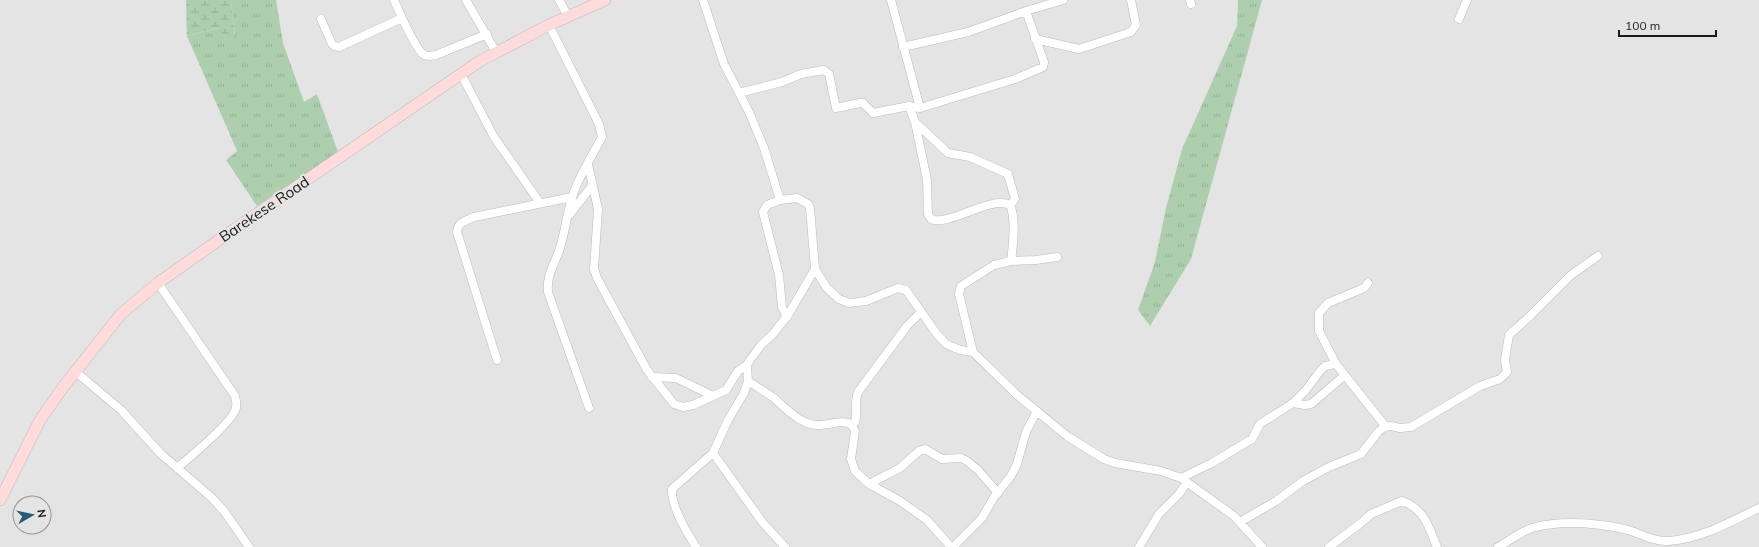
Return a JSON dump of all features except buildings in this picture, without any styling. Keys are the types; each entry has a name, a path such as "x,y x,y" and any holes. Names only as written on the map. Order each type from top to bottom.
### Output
{"main road":[{"name":"Barekese Road","path":"0,500 40,420 64,386 109,327 121,314 158,283 226,235 496,52 549,25 605,0"}],"street":[{"path":"394,0 418,47 423,54 428,56 436,56 487,34"},
{"path":"466,0 496,52"},
{"path":"559,0 568,16"},
{"path":"703,0 724,64 749,112 764,148 780,200"},
{"path":"891,0 902,47 920,108"},
{"path":"902,47 968,32 1026,11 1063,0"},
{"path":"1035,39 1079,50 1132,32 1136,26 1131,0"},
{"path":"1459,19 1467,0"},
{"path":"739,93 782,82 800,74 824,70 829,74 836,108 863,103 873,112 909,106 920,108 1015,79 1043,67 1044,62 1026,11"},
{"path":"321,19 332,44 334,46 338,46 402,18"},
{"path":"549,25 602,132 602,137 572,197 569,215 558,254 548,275 548,292 590,408"},
{"path":"462,74 494,137 540,203"},
{"path":"909,106 915,122 927,180 928,214 931,219 941,220 997,204 1010,205"},
{"path":"915,122 948,152 970,157 1008,174 1015,199 1010,205"},
{"path":"588,164 598,209 595,260 596,274 604,293 652,377 674,404 683,407 693,405 726,390 733,382 738,372 747,366 761,345 773,334 786,317 815,269"},
{"path":"569,215 592,186"},
{"path":"497,360 457,232 458,227 461,222 474,218 572,197"},
{"path":"786,317 782,306 779,275 763,212 766,205 780,200 797,198 808,204 815,269 827,288 844,302 849,303 866,301 891,290 902,288 910,293 921,312 946,344 960,350 972,352"},
{"path":"1010,205 1012,212 1013,240 1011,261"},
{"path":"1240,522 1276,501 1303,481 1329,467 1361,454 1378,432 1386,427 1405,428 1418,423 1480,386 1503,377 1507,372 1505,360 1509,335 1571,275 1598,256"},
{"path":"1057,257 1011,261 987,269 961,286 959,294 972,352 1016,394 1067,436 1104,459 1115,463 1161,471 1184,480 1240,522 1262,547"},
{"path":"158,283 235,396 236,403 236,409 232,416 199,450 177,468"},
{"path":"1368,283 1364,288 1328,303 1319,313 1319,331 1336,364 1386,427"},
{"path":"852,424 857,418 856,397 858,392 907,326 921,312"},
{"path":"1139,547 1159,514 1179,494 1184,480 1240,448 1252,439 1260,424 1293,403 1306,390 1325,366 1336,364"},
{"path":"696,547 677,510 671,494 672,489 713,453 744,393 748,381 747,366"},
{"path":"76,372 121,410 161,454 211,497 224,511 249,547"},
{"path":"1293,403 1305,405 1311,404 1345,375"},
{"path":"652,377 676,378 713,396"},
{"path":"748,381 775,399 782,406 806,423 817,426 846,422 852,424 855,431 851,459 852,465 861,478 868,484 900,501 927,520 952,547 982,518 1014,470 1026,432 1037,411"},
{"path":"868,484 900,468 919,451 925,449 942,459 961,458 967,461 978,470 998,493"},
{"path":"713,453 763,523 785,547"},
{"path":"1328,547 1362,523 1371,514 1402,501 1414,507 1423,517 1428,524 1437,547"},
{"path":"1498,547 1517,535 1532,528 1562,524 1590,524 1624,529 1658,540 1672,540 1699,536 1759,508"}],"green space":[{"path":"186,0 231,0 235,38 225,38 218,28 187,36"},
{"path":"231,0 276,0 283,43 304,102 317,94 338,152 257,206 226,160 237,151 187,36 219,28 235,37"},
{"path":"1238,0 1262,0 1191,259 1150,326 1138,310 1155,262 1166,208 1182,149 1237,26"}]}
